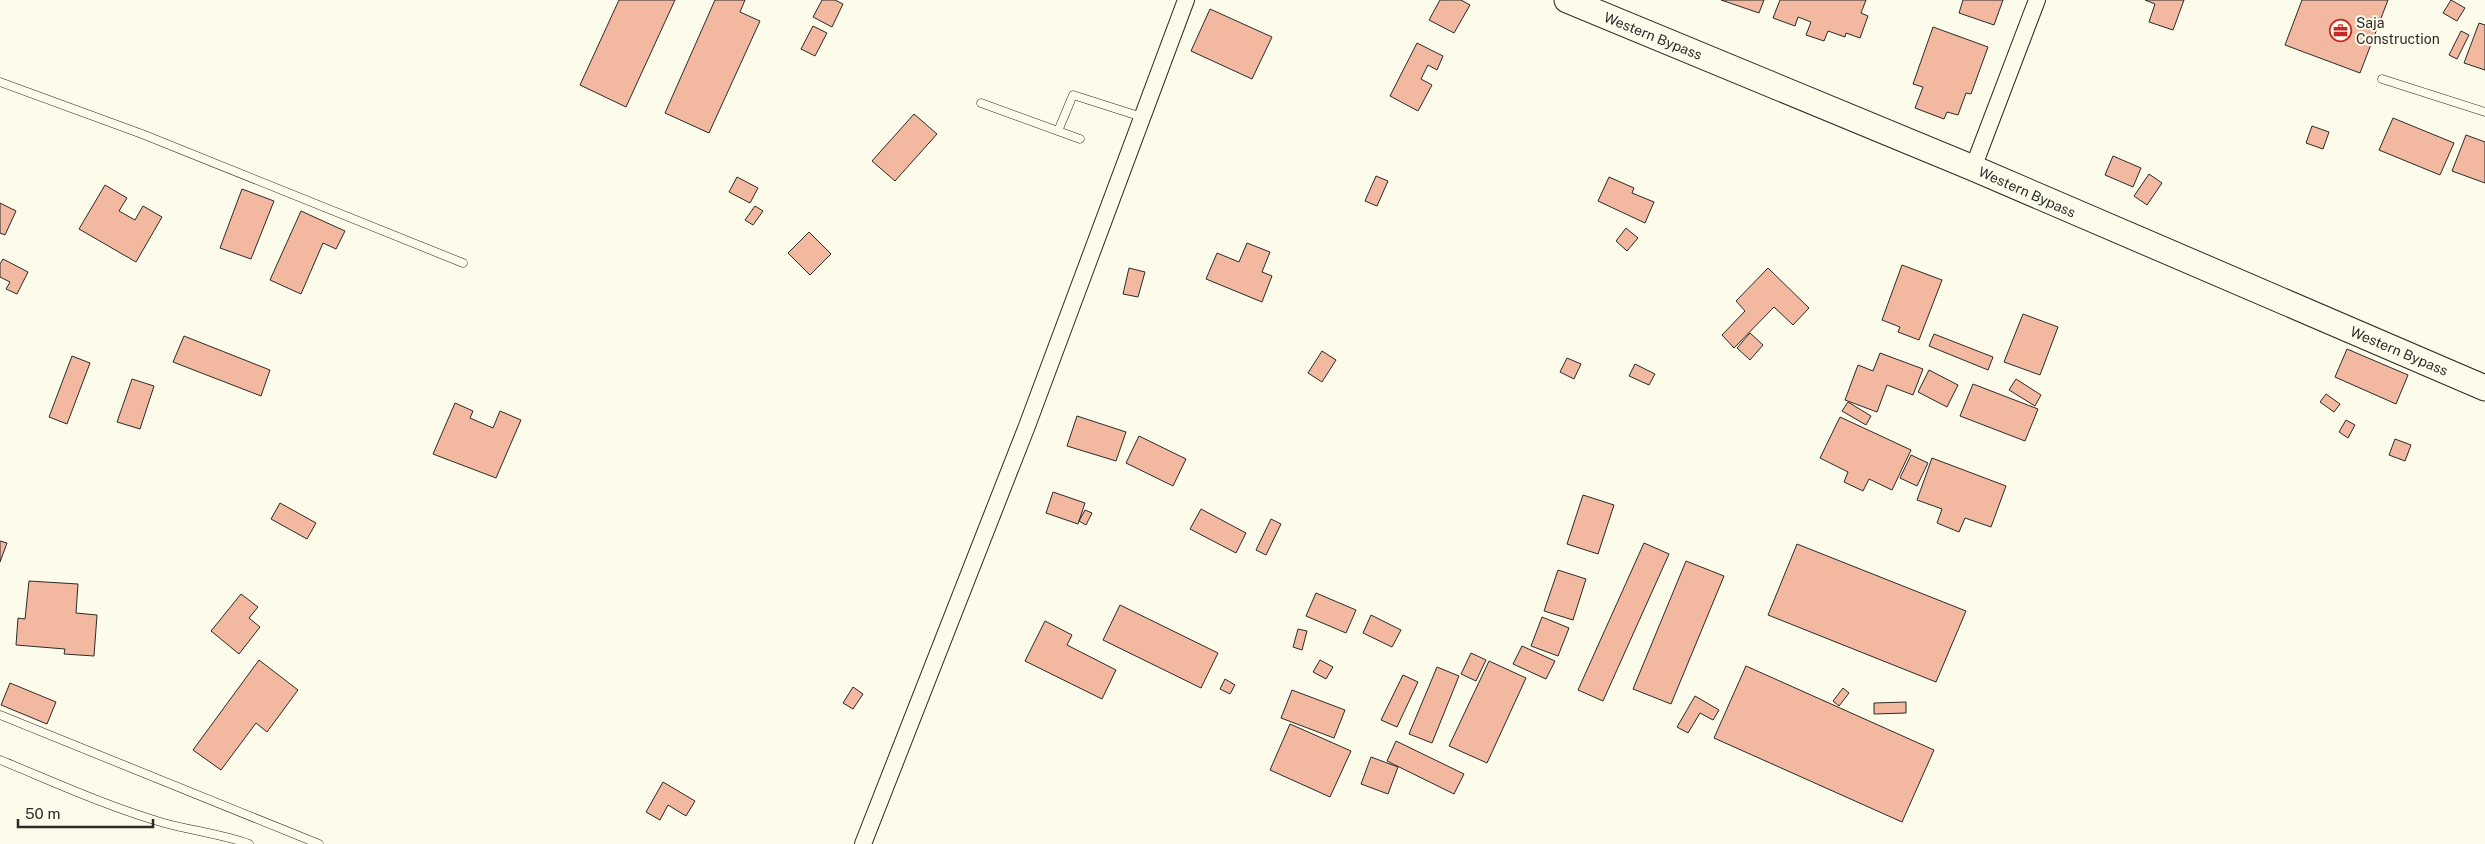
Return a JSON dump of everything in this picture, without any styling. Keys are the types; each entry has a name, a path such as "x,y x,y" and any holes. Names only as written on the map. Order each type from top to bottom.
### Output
{"main road":[{"name":"Western Bypass","path":"1567,0 1973,168 2485,388"}],"street":[{"path":"863,844 1027,426 1186,0"},
{"path":"1973,168 2037,0"}],"lane":[{"path":"2382,80 2485,112"},
{"path":"0,82 142,134 463,263"},
{"path":"1058,131 1073,95 1142,118"},
{"path":"981,103 1080,138"},
{"path":"0,715 319,844"},
{"path":"0,760 104,803 165,823 230,837 250,844"}],"building":[{"path":"619,0 675,0 626,107 580,85"},
{"path":"715,0 745,0 740,12 760,21 709,133 665,113"},
{"path":"822,0 835,0 843,4 832,27 813,17"},
{"path":"1440,0 1461,0 1470,5 1454,33 1429,20"},
{"path":"1721,0 1764,0 1759,13"},
{"path":"1780,0 1866,0 1861,13 1868,16 1860,38 1846,33 1845,37 1828,31 1824,41 1806,35 1811,22 1798,17 1795,26 1773,18"},
{"path":"1963,0 2003,0 1994,25 1959,13"},
{"path":"2145,0 2184,0 2173,30 2149,22 2155,4"},
{"path":"2302,0 2388,0 2360,73 2285,45"},
{"path":"2451,0 2465,8 2457,21 2443,13"},
{"path":"1210,9 1272,37 1252,79 1191,51"},
{"path":"2479,23 2485,25 2485,70 2464,63"},
{"path":"813,26 827,33 815,56 801,49"},
{"path":"1933,27 1988,47 1971,94 1966,93 1958,115 1947,112 1944,119 1915,108 1923,87 1913,84"},
{"path":"2461,31 2469,35 2457,59 2449,55"},
{"path":"1417,43 1443,56 1437,70 1428,65 1421,79 1432,85 1418,111 1390,96"},
{"path":"914,114 937,134 895,181 872,161"},
{"path":"2393,118 2454,143 2440,175 2379,150"},
{"path":"2312,126 2329,132 2323,149 2306,143"},
{"path":"2466,135 2485,142 2485,183 2452,171"},
{"path":"2113,156 2141,168 2133,187 2105,175"},
{"path":"2149,174 2162,183 2147,205 2134,196"},
{"path":"1376,176 1388,181 1377,206 1365,201"},
{"path":"737,177 758,188 750,203 729,192"},
{"path":"1609,177 1634,188 1632,193 1654,202 1645,223 1598,201"},
{"path":"105,185 127,198 119,211 135,220 143,206 162,217 136,262 79,229"},
{"path":"242,189 274,201 251,259 220,248"},
{"path":"0,203 16,211 5,235 0,233"},
{"path":"755,206 763,211 753,225 745,220"},
{"path":"301,211 345,231 336,249 323,243 301,294 270,280"},
{"path":"1626,228 1638,238 1627,251 1616,241"},
{"path":"809,232 831,254 810,275 788,253"},
{"path":"1247,243 1270,252 1262,272 1272,276 1262,302 1206,279 1217,253 1239,262"},
{"path":"3,259 28,272 17,294 6,289 10,282 0,277 0,264"},
{"path":"1902,265 1942,280 1919,340 1898,332 1900,327 1882,320"},
{"path":"1129,268 1145,272 1138,297 1123,294"},
{"path":"1768,268 1809,308 1793,325 1774,307 1734,348 1722,335 1745,311 1736,301"},
{"path":"2023,314 2058,327 2040,375 2004,362"},
{"path":"1750,333 1763,345 1750,360 1737,348"},
{"path":"1934,334 1993,357 1988,370 1929,346"},
{"path":"184,336 270,370 261,396 173,362"},
{"path":"2347,349 2408,375 2396,404 2335,377"},
{"path":"1322,351 1336,360 1322,382 1308,373"},
{"path":"1880,353 1923,369 1913,395 1887,385 1877,412 1845,400 1858,365 1873,371"},
{"path":"72,356 90,363 67,424 49,417"},
{"path":"1567,358 1581,364 1574,379 1560,372"},
{"path":"1635,364 1655,374 1649,385 1629,376"},
{"path":"1929,370 1958,385 1947,407 1918,392"},
{"path":"132,379 154,386 140,429 117,422"},
{"path":"2016,379 2041,395 2035,406 2009,390"},
{"path":"1973,384 2038,409 2025,441 1960,416"},
{"path":"2326,394 2340,404 2334,412 2320,402"},
{"path":"1848,402 1871,416 1866,425 1842,411"},
{"path":"455,403 473,411 470,418 493,428 500,411 521,420 496,478 433,454"},
{"path":"1077,416 1126,432 1116,461 1067,446"},
{"path":"1840,417 1911,450 1892,490 1869,479 1863,491 1844,482 1848,472 1820,458"},
{"path":"2346,420 2355,425 2348,438 2339,432"},
{"path":"1139,436 1186,459 1173,486 1126,463"},
{"path":"2395,439 2411,445 2405,461 2389,455"},
{"path":"1911,455 1928,463 1917,486 1900,478"},
{"path":"1932,458 2006,486 1991,527 1965,518 1959,532 1937,523 1942,509 1917,500"},
{"path":"1053,492 1085,503 1078,524 1046,513"},
{"path":"1583,495 1614,505 1598,554 1567,544"},
{"path":"280,503 316,523 307,539 271,519"},
{"path":"1201,509 1246,533 1236,553 1190,529"},
{"path":"1085,510 1092,513 1086,525 1079,521"},
{"path":"1271,519 1281,524 1266,555 1256,550"},
{"path":"0,541 7,543 0,562"},
{"path":"1644,543 1669,554 1603,701 1578,690"},
{"path":"1797,544 1966,611 1936,682 1768,615"},
{"path":"1686,561 1724,576 1671,704 1633,689"},
{"path":"1558,570 1586,579 1573,620 1544,611"},
{"path":"29,581 78,584 76,613 97,615 94,656 64,654 65,649 16,645 18,618 25,619"},
{"path":"1316,593 1356,610 1346,633 1306,616"},
{"path":"241,594 258,607 249,618 260,627 239,654 211,631"},
{"path":"1120,605 1218,653 1201,688 1103,640"},
{"path":"1371,615 1401,630 1392,647 1363,633"},
{"path":"1542,617 1569,628 1558,656 1531,646"},
{"path":"1045,621 1072,635 1067,645 1116,670 1102,699 1025,661"},
{"path":"1298,629 1307,631 1302,650 1293,647"},
{"path":"1522,646 1555,661 1546,679 1513,664"},
{"path":"1471,653 1486,660 1476,681 1461,674"},
{"path":"259,660 298,690 267,732 256,723 221,770 193,750"},
{"path":"1320,660 1333,667 1326,679 1313,672"},
{"path":"1489,661 1526,678 1487,763 1449,746"},
{"path":"1746,666 1934,750 1902,822 1714,738"},
{"path":"1437,667 1459,676 1432,743 1409,734"},
{"path":"1403,675 1418,682 1397,727 1381,720"},
{"path":"1225,679 1235,685 1230,694 1220,689"},
{"path":"10,683 56,702 47,724 1,705"},
{"path":"853,687 863,694 853,709 843,703"},
{"path":"1843,688 1849,693 1839,706 1833,701"},
{"path":"1292,690 1345,710 1334,738 1281,718"},
{"path":"1695,696 1719,710 1713,720 1700,713 1688,733 1677,727"},
{"path":"1906,702 1906,713 1874,714 1874,703"},
{"path":"1290,724 1351,751 1330,797 1270,770"},
{"path":"1396,741 1464,774 1454,794 1387,761"},
{"path":"1371,757 1398,767 1388,794 1361,784"},
{"path":"663,782 695,801 686,816 668,805 660,820 646,812"}],"place":[{"name":"Saja Construction","path":"2340,31"}]}
